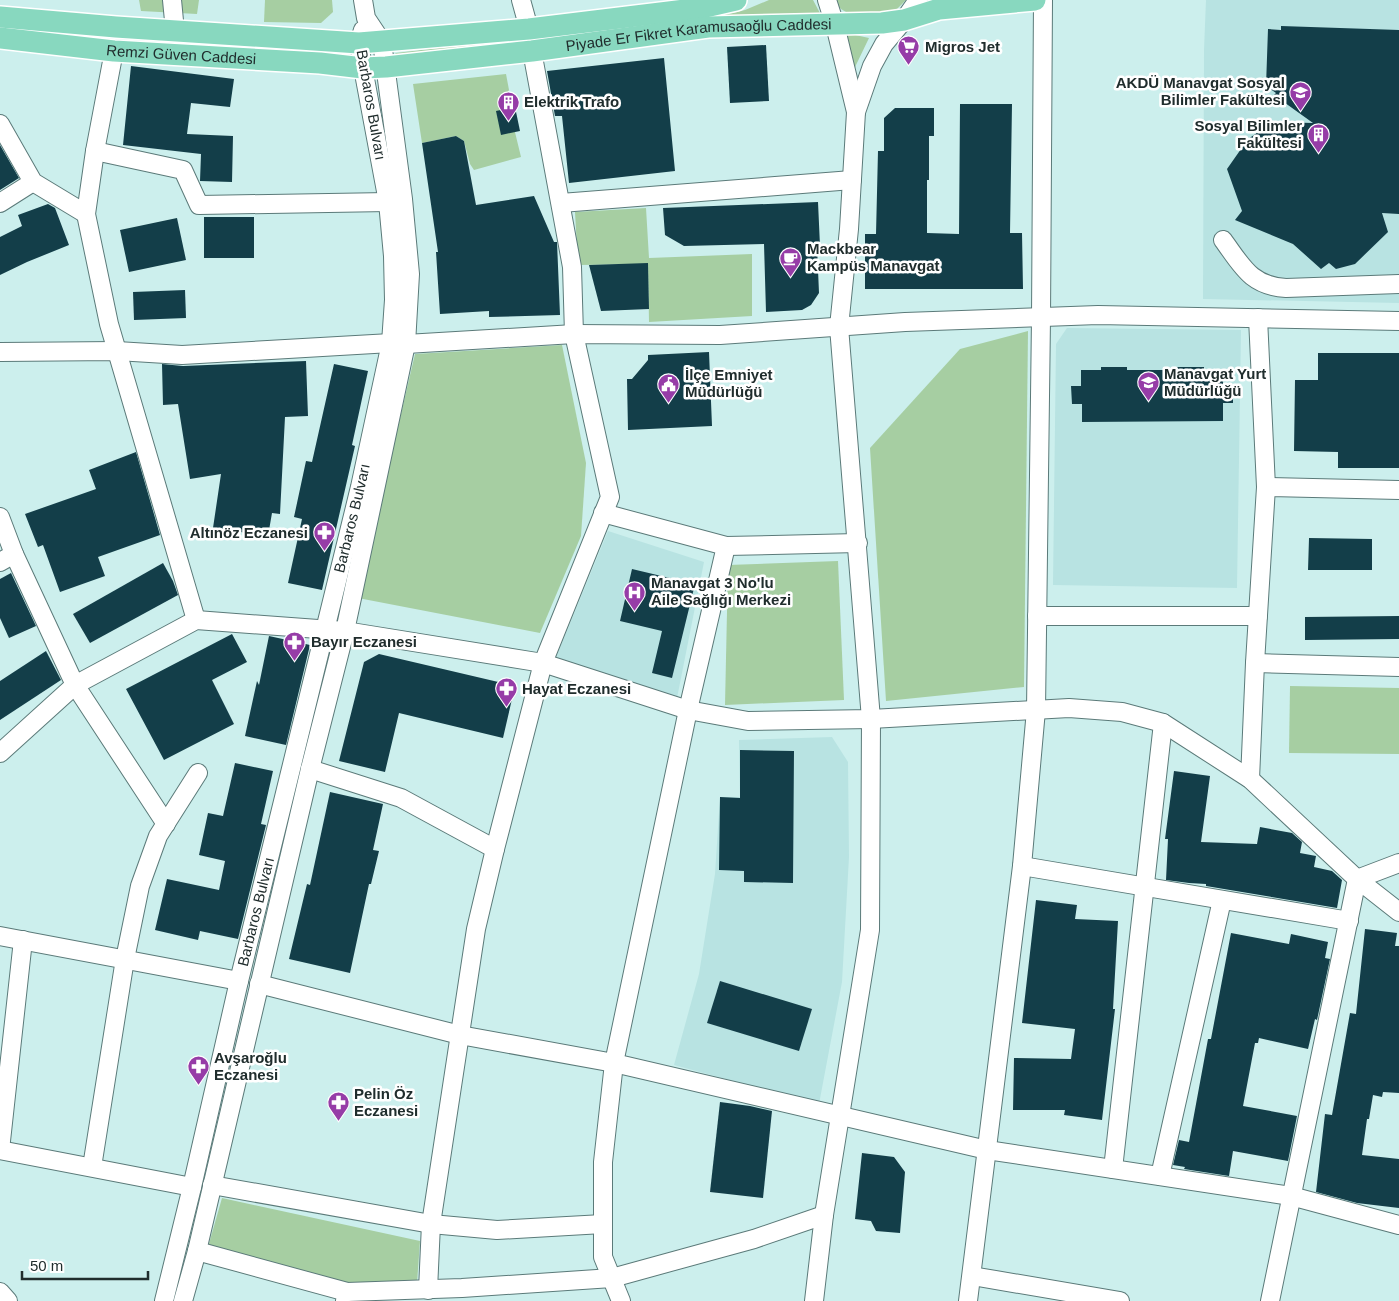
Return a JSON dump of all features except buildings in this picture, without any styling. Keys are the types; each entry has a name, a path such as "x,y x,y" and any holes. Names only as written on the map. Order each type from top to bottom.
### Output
{"main road":[{"name":"Piyade Er Fikret Karamusaoğlu Caddesi","path":"360,44 529,29 701,8 736,0"},
{"name":"Piyade Er Fikret Karamusaoğlu Caddesi","path":"363,68 532,51 708,27 882,23 904,20 939,9 1035,0"},
{"name":"Remzi Güven Caddesi","path":"0,17 360,44"},
{"name":"Remzi Güven Caddesi","path":"0,38 114,51 320,63 363,68"}],"street":[{"path":"172,0 175,31"},
{"path":"363,0 366,18"},
{"path":"521,0 529,29"},
{"path":"827,0 856,112"},
{"path":"814,1301 824,1215 870,930 871,719 839,327 849,229 856,112 872,66 880,51 918,0"},
{"path":"968,1301 1022,866 1036,710 1043,0"},
{"name":"Barbaros Bulvarı","path":"183,1301 310,768 346,631 399,344 410,274 403,199 382,42 366,18"},
{"name":"Barbaros Bulvarı","path":"164,1301 239,981 325,628 360,486 399,344 394,300 393,256 388,202 360,44 366,18"},
{"path":"114,51 95,151 86,214 109,324 196,620"},
{"path":"428,1290 432,1224 476,929 543,663 610,498 574,334 572,267 532,51"},
{"path":"0,124 33,182 86,214"},
{"path":"95,151 183,170 199,204 388,202"},
{"path":"561,203 852,180"},
{"path":"0,203 33,182"},
{"path":"1223,240 1248,274 1268,286 1286,288 1399,284"},
{"path":"0,352 117,351 182,355 574,334 720,335 905,322 1098,315 1399,321"},
{"path":"1250,780 1266,487 1258,318"},
{"path":"1266,487 1399,490"},
{"path":"603,513 726,546 858,543"},
{"path":"0,517 7,558 75,685 166,824"},
{"path":"621,1301 603,1257 603,1162 614,1063 688,710 726,546"},
{"path":"1037,616 1258,616"},
{"path":"0,753 75,685 196,620 325,628 543,663 688,710 748,720 871,719 1069,708 1122,712 1163,723 1250,780 1357,879 1399,912"},
{"path":"1255,663 1399,667"},
{"path":"1113,1169 1163,723"},
{"path":"310,768 400,798 495,848"},
{"path":"92,1167 125,959 140,886 158,836 198,773"},
{"path":"1357,879 1399,863"},
{"path":"1022,866 1349,921"},
{"path":"1270,1301 1357,879"},
{"path":"1160,1176 1222,900"},
{"path":"0,936 239,981"},
{"path":"23,940 0,1150 192,1187"},
{"path":"259,984 460,1035 614,1063 987,1150 1291,1196 1399,1225"},
{"path":"212,1185 432,1224 497,1230 603,1224"},
{"path":"196,1251 346,1296 428,1290 462,1295 612,1278 754,1239 824,1215"},
{"path":"972,1276 1116,1301"},
{"path":"0,1292 8,1301"}],"shaded area":[{"name":"AKDÜ Manavgat Sosyal Bilimler Fakültesi","path":"1206,0 1399,0 1399,303 1203,299"},
{"name":"Manavgat Yurt Müdürlüğü","path":"1067,328 1241,330 1237,588 1053,585 1056,344"},
{"name":"Manavgat 3 No'lu Aile Sağlığı Merkezi","path":"608,531 704,562 677,698 555,660"},
{"path":"832,737 848,762 849,857 842,982 819,1104 674,1065 699,974 715,874 720,797 740,797 739,740"}],"green space":[{"path":"139,0 199,0 197,14 141,11"},
{"path":"265,0 332,0 333,12 321,23 264,22"},
{"path":"769,0 813,0 821,15 393,58 396,53 733,13"},
{"path":"833,0 906,0 896,10 886,16 851,15 841,9"},
{"path":"846,33 869,38 856,65 851,81"},
{"path":"506,74 509,90 506,95 521,157 474,170 470,164 464,141 456,136 422,143 413,84"},
{"path":"646,208 649,258 752,254 752,316 649,322 648,264 578,265 575,212"},
{"path":"1028,331 1024,687 886,701 870,448 960,349"},
{"path":"562,345 586,463 581,536 540,633 358,598 415,354"},
{"path":"838,561 844,700 725,705 728,565"},
{"path":"1290,686 1399,688 1399,754 1289,753"},
{"path":"222,1198 420,1241 417,1283 347,1292 206,1254"}],"place":[{"name":"Migros Jet","path":"909,66"},
{"name":"AKDÜ Manavgat Sosyal Bilimler Fakültesi","path":"1301,111"},
{"name":"Elektrik Trafo","path":"508,121"},
{"name":"Sosyal Bilimler Fakültesi","path":"1318,154"},
{"name":"Mackbear Kampüs Manavgat","path":"791,277"},
{"name":"Manavgat Yurt Müdürlüğü","path":"1148,402"},
{"name":"İlçe Emniyet Müdürlüğü","path":"669,403"},
{"name":"Altınöz Eczanesi","path":"324,552"},
{"name":"Manavgat 3 No'lu Aile Sağlığı Merkezi","path":"635,611"},
{"name":"Bayır Eczanesi","path":"295,661"},
{"name":"Hayat Eczanesi","path":"506,708"},
{"name":"Avşaroğlu Eczanesi","path":"198,1086"},
{"name":"Pelin Öz Eczanesi","path":"338,1122"}]}
